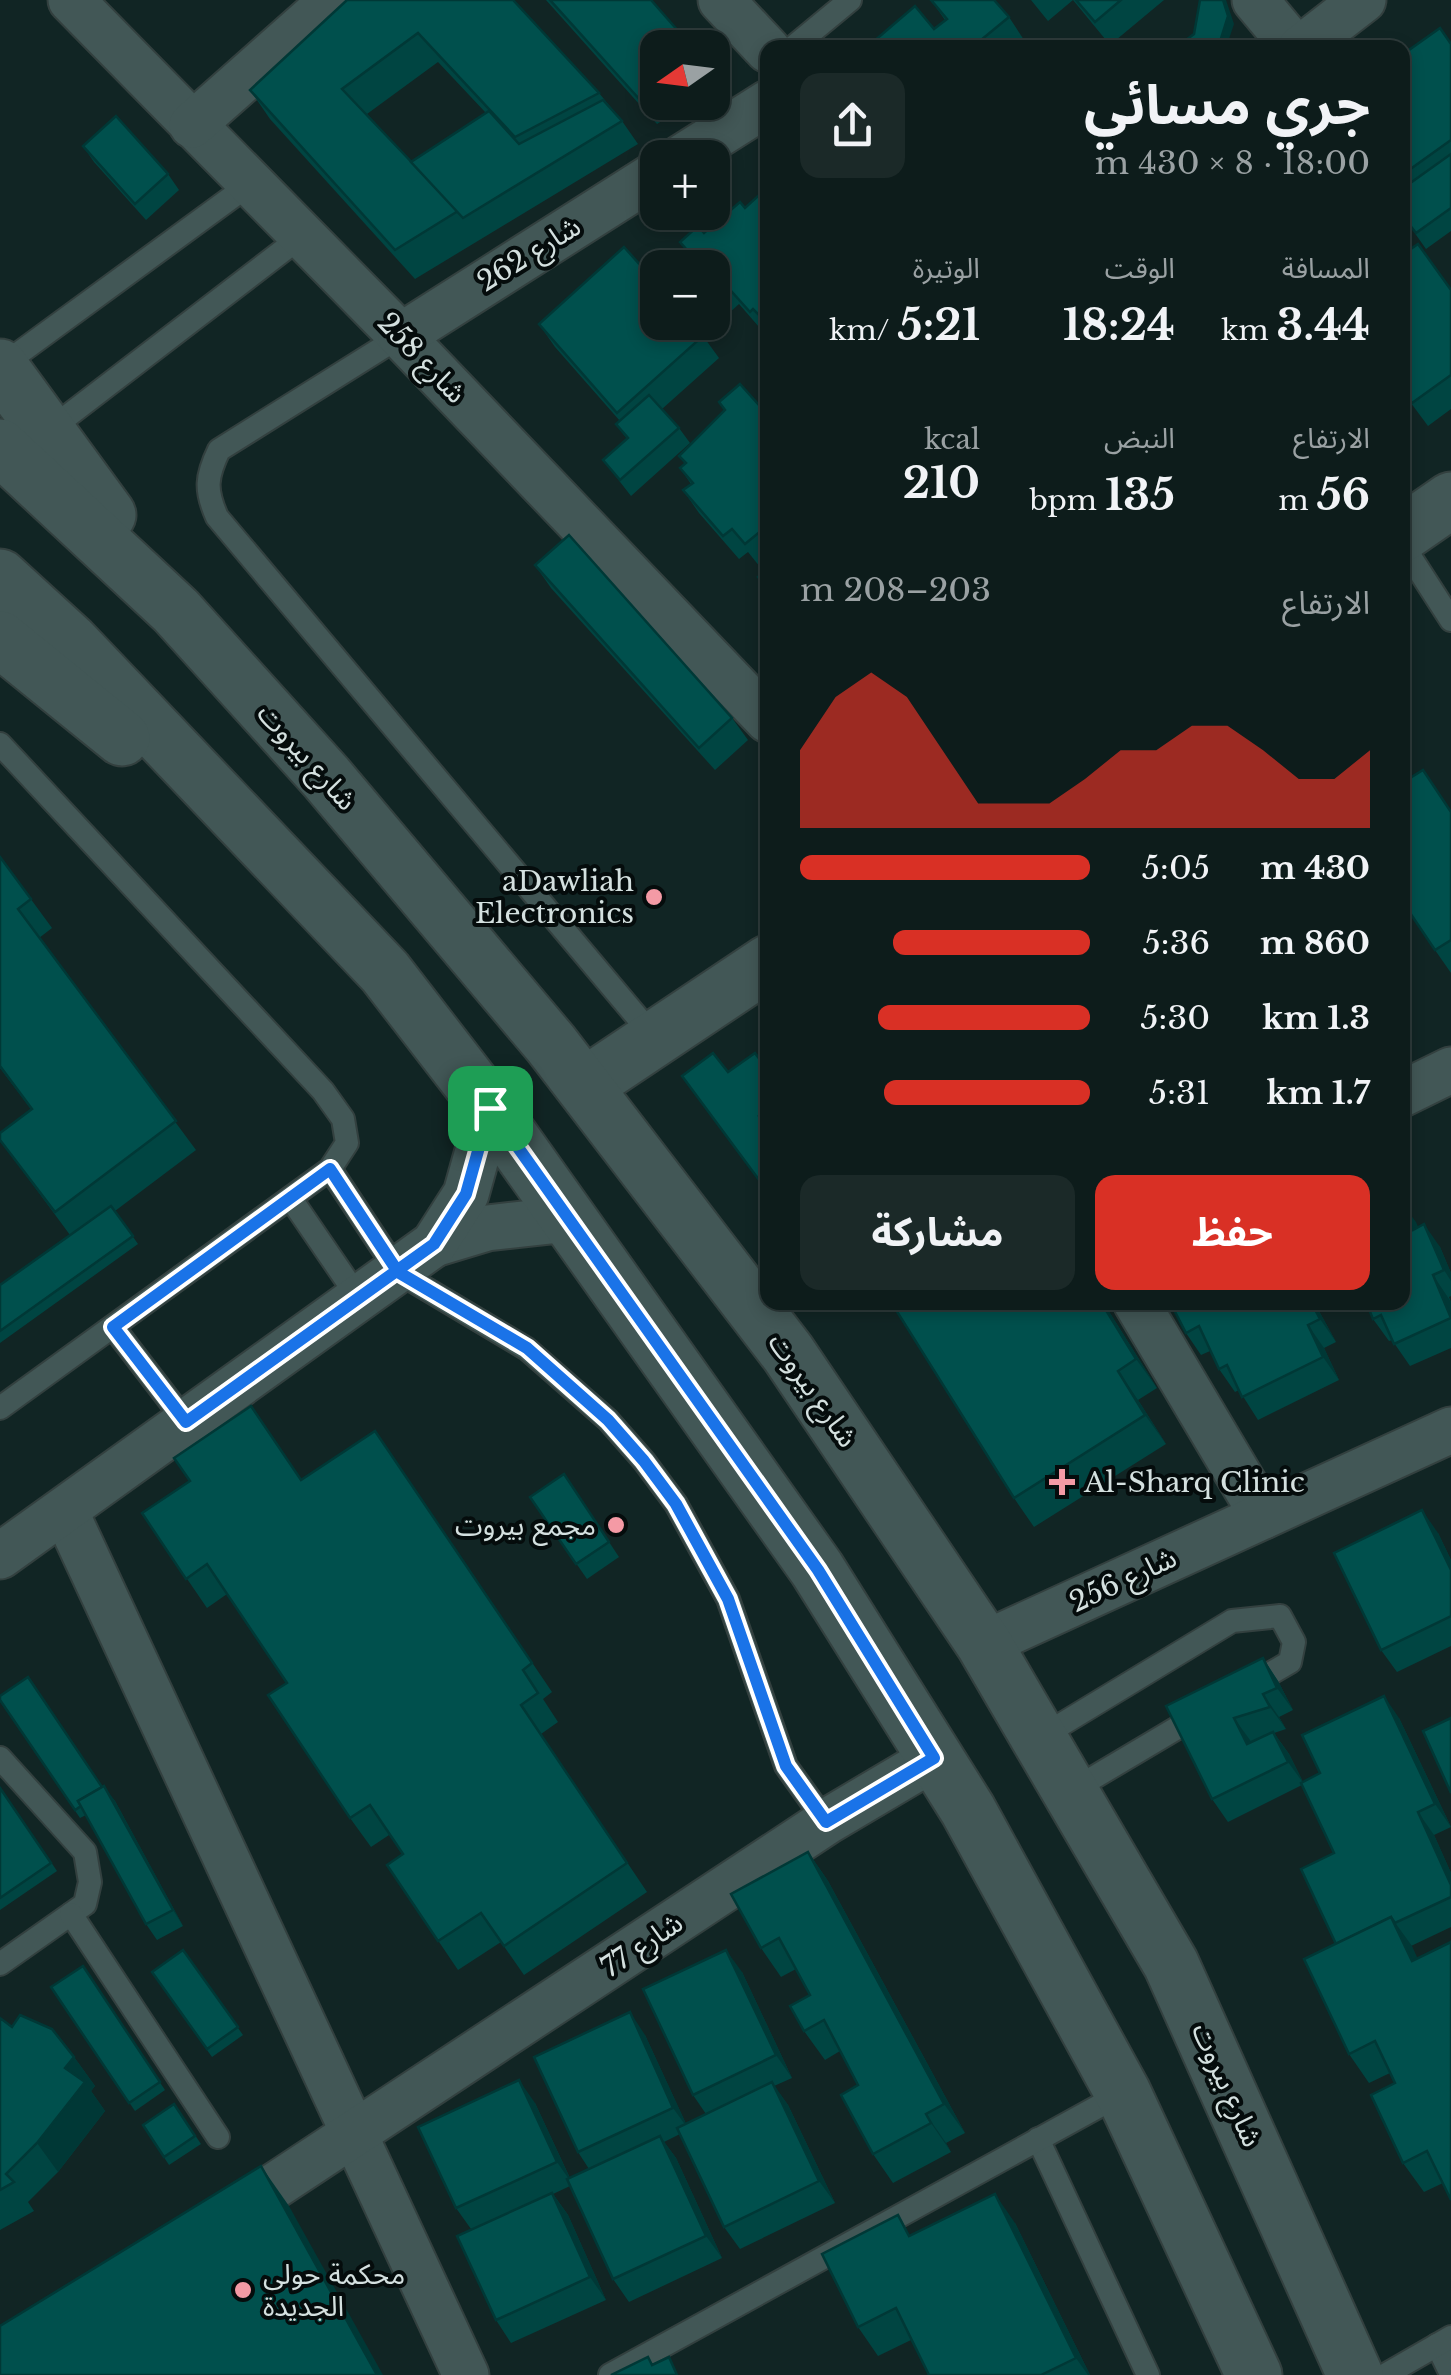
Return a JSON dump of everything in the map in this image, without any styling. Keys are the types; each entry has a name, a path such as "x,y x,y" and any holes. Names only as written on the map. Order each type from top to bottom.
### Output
{"main road":[{"name":"شارع بيروت","path":"0,367 24,439 326,777 584,1086 788,1353 984,1644 1071,1790 1202,2026 1354,2375"},
{"path":"1410,528 1451,500"},
{"path":"0,578 71,642 385,972 490,1108 818,1570 968,1810 1123,2093 1254,2375"},
{"path":"0,639 302,885"},
{"path":"584,1086 760,968"}],"street":[{"name":"شارع 258","path":"71,0 401,336 760,712"},
{"path":"192,125 333,0"},
{"path":"721,0 760,41"},
{"path":"1255,0 1291,40"},
{"path":"1309,40 1363,0"},
{"path":"709,140 760,108"},
{"name":"شارع 262","path":"401,336 640,183"},
{"path":"1410,1090 1451,1070"},
{"path":"434,1244 472,1180 490,1108"},
{"path":"0,1556 434,1244 487,1228 569,1219"},
{"path":"1141,1310 1263,1516"},
{"name":"شارع 256","path":"984,1644 1451,1430"},
{"path":"65,1511 466,2375"},
{"name":"شارع 77","path":"185,2245 354,2138 826,1822 934,1758"}],"lane":[{"path":"802,40 850,0"},
{"path":"0,367 250,184"},
{"path":"24,439 302,236"},
{"path":"401,336 219,450 207,476 207,494 217,517 654,1037"},
{"path":"1410,556 1451,620"},
{"path":"0,744 322,1091 343,1119 346,1132 346,1143 330,1169 0,1408"},
{"path":"330,1169 398,1272 527,1348 595,1408 644,1461 676,1504 720,1583 786,1766 826,1822"},
{"path":"291,1199 360,1300"},
{"path":"113,1327 186,1422"},
{"path":"1039,1738 1232,1621 1280,1616 1294,1642 1290,1662 1071,1790"},
{"path":"0,1758 85,1852 90,1882 85,1904 0,1964"},
{"path":"71,1914 218,2137"},
{"path":"610,2375 1123,2093"},
{"path":"1038,2139 1148,2375"},
{"path":"1385,2375 1444,2341 1451,2374"}],"building":[{"path":"347,0 513,0 599,93 515,137 418,33 342,89 458,211 395,250 250,90"},
{"path":"550,0 651,0 677,30 640,30 640,100"},
{"path":"931,0 994,0 1009,17 981,40 875,40 915,6 934,29 947,19"},
{"path":"1076,0 1121,0 1095,22"},
{"path":"1200,0 1223,0 1228,16 1220,40 1186,40 1194,34"},
{"path":"1440,28 1451,44 1451,140 1410,169 1410,49"},
{"path":"603,100 622,121 463,218 411,162 489,111 519,144"},
{"path":"116,116 168,174 135,204 83,146"},
{"path":"1451,154 1451,208 1416,233 1410,225 1410,183"},
{"path":"760,194 760,316 753,309 750,312 730,290 730,250 687,250 680,242 694,230 730,230 730,211 740,202 745,208"},
{"path":"1418,244 1451,290 1451,375 1412,403 1410,400 1410,250"},
{"path":"624,247 640,265 640,340 699,340 617,413 539,324"},
{"path":"740,384 760,406 760,532 745,544 732,529 723,536 683,490 693,483 680,468 686,463 679,456 725,410 719,402"},
{"path":"649,395 679,428 620,480 603,460 628,438 616,424"},
{"path":"569,535 732,718 699,748 535,565"},
{"path":"1423,770 1451,812 1451,940 1435,950 1410,913 1410,778"},
{"path":"0,857 31,899 18,909 176,1121 55,1212 0,1140 0,1133 32,1109 0,1066"},
{"path":"713,1053 728,1072 755,1053 760,1060 760,1181 682,1076"},
{"path":"111,1206 133,1236 0,1331 0,1285"},
{"path":"1410,1223 1413,1230 1424,1224 1444,1270 1433,1275 1451,1318 1394,1344 1381,1315 1373,1319 1369,1310 1410,1310"},
{"path":"896,1310 1106,1310 1136,1359 1118,1371 1145,1415 1014,1498"},
{"path":"1174,1310 1315,1310 1320,1319 1308,1325 1323,1357 1242,1397 1227,1365 1219,1369 1199,1326 1186,1333"},
{"path":"251,1406 301,1480 375,1431 532,1663 523,1670 538,1693 521,1705 627,1863 504,1946 481,1913 438,1941 387,1865 403,1854 370,1805 350,1818 268,1695 287,1683 207,1564 186,1579 142,1513 190,1481 174,1458"},
{"path":"564,1474 609,1542 576,1564 530,1497"},
{"path":"1422,1510 1451,1570 1451,1616 1381,1650 1334,1553"},
{"path":"1263,1658 1277,1688 1263,1694 1270,1707 1234,1718 1247,1744 1273,1732 1288,1762 1212,1799 1166,1706"},
{"path":"28,1677 102,1787 78,1801 81,1806 75,1810 0,1700 0,1696"},
{"path":"1384,1696 1435,1804 1418,1812 1451,1885 1451,1897 1395,1923 1391,1917 1336,1944 1301,1869 1334,1853 1301,1783 1320,1773 1302,1735"},
{"path":"1451,1718 1451,1793 1423,1731"},
{"path":"104,1786 173,1910 146,1924 78,1801"},
{"path":"0,1788 51,1863 0,1898"},
{"path":"808,1852 944,2104 926,2114 931,2123 873,2154 841,2095 858,2085 824,2020 804,2031 790,2006 810,1995 779,1938 761,1948 731,1894"},
{"path":"1391,1917 1412,1961 1451,1942 1451,2200 1427,2151 1403,2163 1371,2095 1395,2083 1375,2041 1349,2054 1304,1959"},
{"path":"183,1950 238,2027 207,2049 152,1972"},
{"path":"726,1950 776,2055 693,2095 643,1989"},
{"path":"83,1966 160,2082 129,2103 51,1987"},
{"path":"630,2012 673,2108 578,2152 534,2057"},
{"path":"20,2015 52,2029 74,2057 65,2068 85,2082 37,2143 6,2174 14,2182 0,2190 0,2018 12,2027"},
{"path":"519,2080 557,2162 456,2208 418,2127"},
{"path":"772,2082 819,2181 724,2227 677,2128"},
{"path":"174,2104 195,2136 164,2157 143,2125"},
{"path":"660,2136 706,2236 613,2279 567,2179"},
{"name":"محكمة حولى الجديدة","path":"261,2166 377,2375 0,2375 0,2326"},
{"path":"552,2193 590,2277 496,2320 457,2236"},
{"path":"995,2194 1076,2358 1041,2375 929,2375 896,2308 858,2327 822,2254 898,2215 909,2236"},
{"path":"648,2357 652,2365 669,2357 677,2375 611,2375"}],"place":[{"name":"aDawliah Electronics","path":"654,897"},
{"name":"Al-Sharq Clinic","path":"1062,1482"},
{"name":"مجمع بيروت","path":"616,1525"},
{"name":"محكمة حولى الجديدة","path":"243,2290"}],"route":[{"path":"490,1108 485,1138 466,1194 434,1244 398,1272 360,1300 186,1422 113,1327 330,1169 398,1272 527,1348 608,1420 644,1461 704,1551 748,1650 772,1734 786,1766 826,1822 934,1758 818,1570 490,1108"}]}
